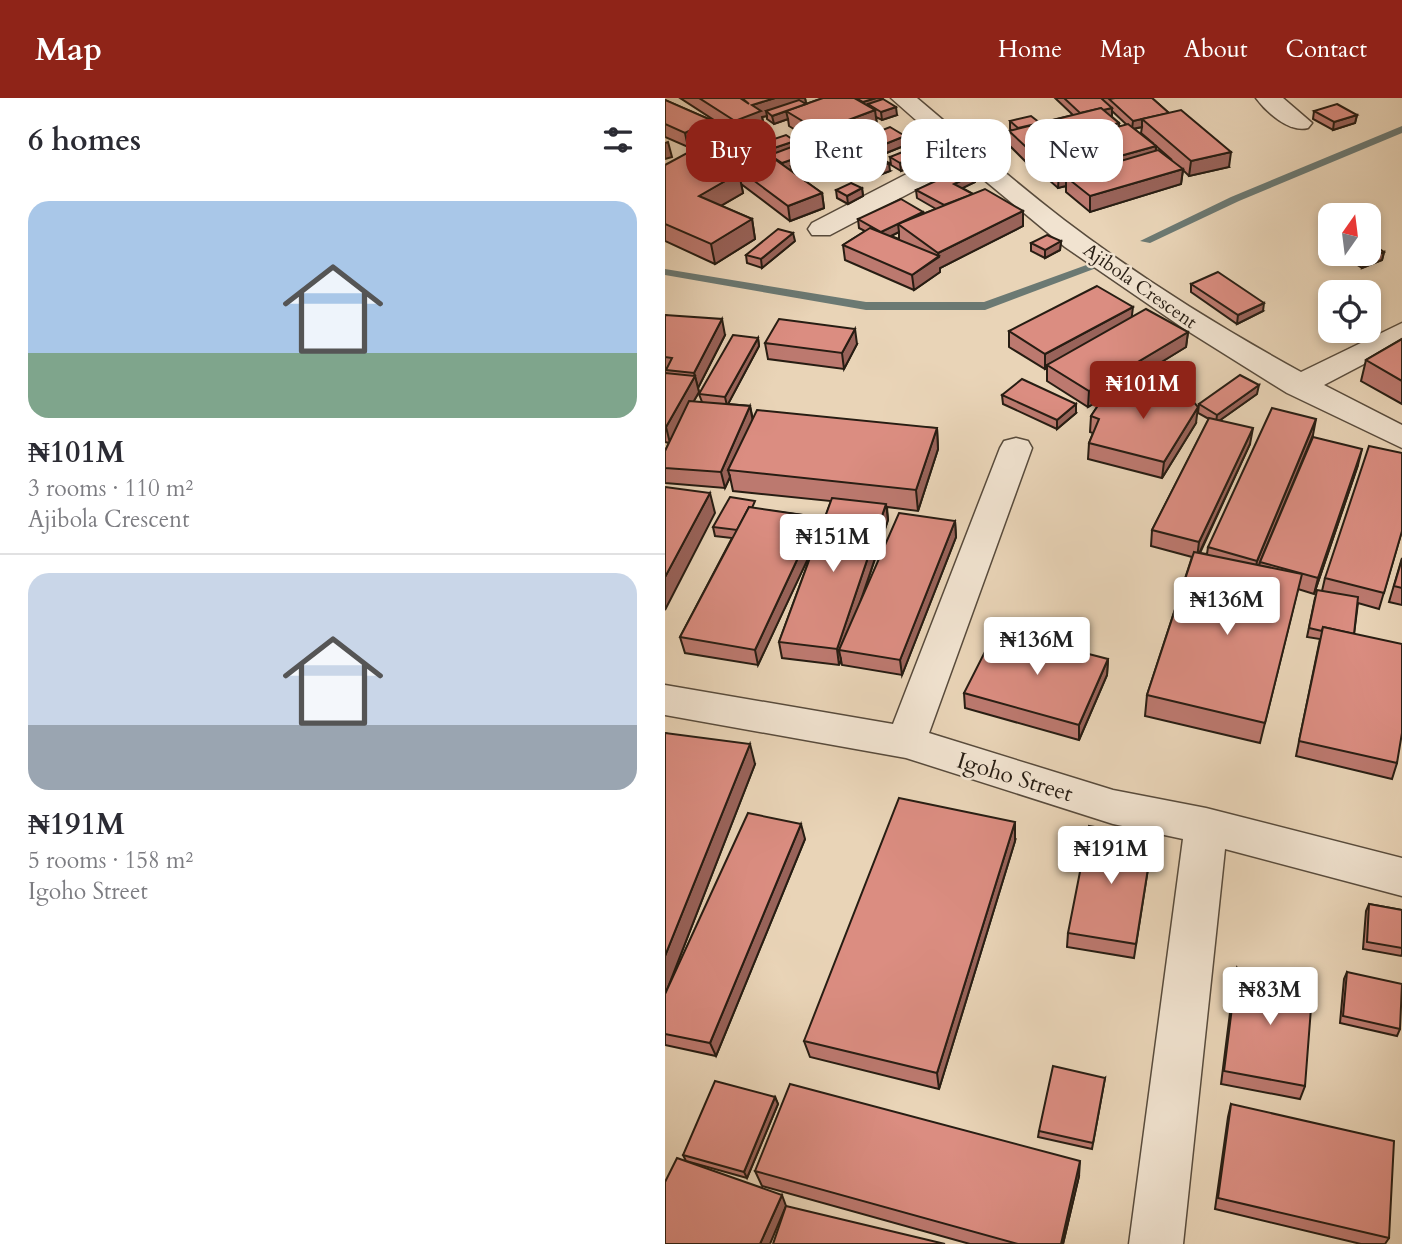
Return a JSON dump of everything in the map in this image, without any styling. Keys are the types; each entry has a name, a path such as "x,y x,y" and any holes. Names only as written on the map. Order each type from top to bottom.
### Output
{"street":[{"name":"Ajibola Crescent","path":"903,98 928,119"},
{"path":"1268,98 1300,123"},
{"path":"821,229 911,182"},
{"name":"Ajibola Crescent","path":"1004,182 1074,240 1201,329 1299,386 1402,438"},
{"path":"1299,386 1402,332"},
{"path":"906,741 1016,448"},
{"name":"Igoho Street","path":"665,700 906,741 1113,807 1206,826 1402,877"},
{"path":"1156,1244 1206,826"}],"building":[{"path":"699,98 740,98 749,104 742,98 775,98 752,105 761,111 740,119 732,119"},
{"path":"823,98 854,98 875,110 851,119 799,119 786,111"},
{"path":"856,98 876,98 863,102"},
{"path":"1064,98 1101,98 1112,108 1080,113"},
{"path":"1152,98 1169,113 1133,121 1109,99"},
{"path":"883,99 896,107 881,112 868,104"},
{"path":"665,100 709,119 686,119 685,133 665,124"},
{"path":"799,100 806,104 772,116 766,111"},
{"path":"1337,104 1357,115 1334,122 1314,111"},
{"path":"1101,108 1114,119 1057,119"},
{"path":"1181,110 1231,152 1191,161 1142,119"},
{"path":"1031,116 1035,119 1025,119 1025,126 1018,128 1011,121"},
{"path":"1128,124 1156,146 1123,155 1123,125"},
{"path":"890,127 901,134 901,138 887,143 887,128"},
{"path":"1025,127 1025,146 1011,133 1011,130"},
{"path":"786,135 790,138 790,143 776,147 776,138"},
{"path":"790,148 790,160 782,163 776,159 776,153"},
{"path":"1158,150 1183,169 1090,196 1072,182 1123,182 1123,160"},
{"path":"901,153 901,163 900,163 890,157"},
{"path":"686,154 686,182 723,182 699,196 752,219 711,244 665,224 665,165"},
{"path":"776,160 790,170 790,182 807,182 822,193 788,206 756,182 776,182"},
{"path":"933,182 958,182 954,184 973,194 944,205 916,190"},
{"path":"851,183 862,188 847,196 836,190"},
{"path":"985,189 1023,211 938,253 898,224"},
{"path":"901,199 923,212 881,232 858,219"},
{"path":"870,228 939,256 912,275 843,245"},
{"path":"778,229 793,233 761,259 746,255"},
{"path":"1047,235 1061,241 1045,250 1031,243"},
{"path":"1218,272 1264,303 1238,315 1191,284"},
{"path":"1097,286 1133,307 1045,354 1009,331"},
{"path":"1146,309 1188,332 1089,391 1047,365"},
{"path":"665,315 722,319 694,373 666,370 672,358 665,357"},
{"path":"779,319 855,329 842,353 765,343"},
{"path":"733,335 758,338 725,397 699,394"},
{"path":"1402,339 1402,381 1366,360"},
{"path":"665,373 695,376 666,427 665,427"},
{"path":"1240,375 1259,385 1217,415 1199,404"},
{"path":"1022,379 1076,404 1057,420 1002,395"},
{"path":"1146,379 1187,394 1198,407 1164,462 1089,443 1099,419 1091,416 1109,389 1117,390 1114,396 1130,399"},
{"path":"689,401 750,406 721,472 665,468 665,451"},
{"path":"1272,408 1316,419 1257,561 1208,547"},
{"path":"757,410 937,428 916,490 728,470"},
{"path":"1209,418 1253,428 1199,542 1152,530"},
{"path":"1313,437 1362,449 1318,578 1260,562"},
{"path":"1369,446 1402,453 1402,531 1384,593 1325,578"},
{"path":"665,487 710,493 665,577"},
{"path":"730,497 755,501 737,530 713,527"},
{"path":"832,498 886,504 837,649 779,642"},
{"path":"749,507 817,517 755,650 680,637"},
{"path":"899,513 955,521 900,660 839,650"},
{"path":"1194,552 1302,574 1265,723 1147,695"},
{"path":"1402,559 1402,588 1394,586"},
{"path":"1317,590 1358,597 1354,634 1323,627 1322,631 1309,628"},
{"path":"1323,627 1402,644 1402,733 1397,763 1299,741"},
{"path":"996,630 1108,659 1079,725 964,693"},
{"path":"665,733 750,744 665,956"},
{"path":"899,798 1015,822 937,1073 804,1041"},
{"path":"748,813 801,824 710,1043 665,1034 665,994"},
{"path":"1089,826 1153,837 1136,944 1068,933"},
{"path":"1369,904 1402,910 1402,948 1367,942"},
{"path":"1237,968 1313,982 1305,1086 1224,1071"},
{"path":"1347,972 1402,984 1400,1029 1343,1016"},
{"path":"1053,1066 1105,1078 1093,1143 1039,1131"},
{"path":"715,1081 775,1097 744,1172 683,1155"},
{"path":"790,1084 1080,1161 1061,1244 1018,1244 755,1171"},
{"path":"1231,1104 1394,1141 1389,1238 1218,1198"},
{"path":"677,1158 782,1195 760,1244 665,1244 665,1182"},
{"path":"786,1206 945,1244 773,1244"}],"waterway":[{"path":"1146,241 1235,199 1402,129"},
{"path":"665,272 866,306 985,306 1103,262"}]}
